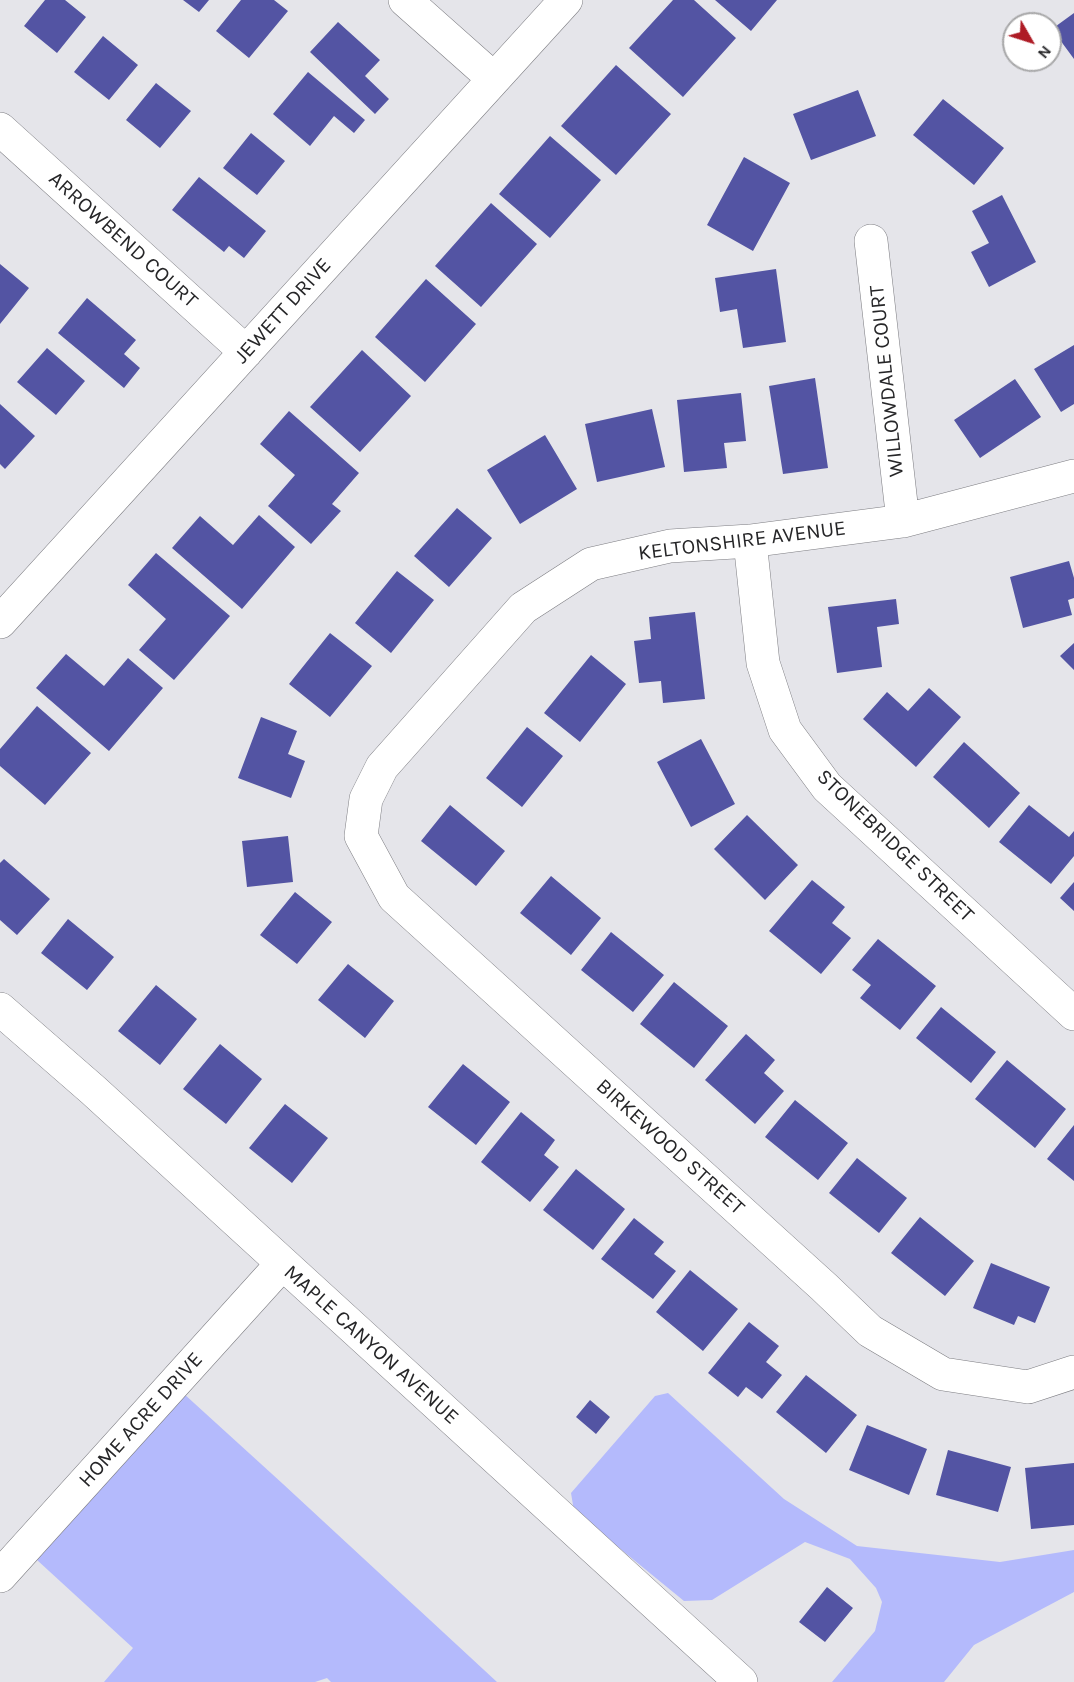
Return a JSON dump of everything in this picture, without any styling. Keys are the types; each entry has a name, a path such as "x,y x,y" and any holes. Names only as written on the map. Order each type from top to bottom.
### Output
{"street":[{"path":"405,0 494,79"},
{"name":"JEWETT DRIVE","path":"0,622 566,0"},
{"name":"ARROWBEND COURT","path":"0,129 246,352"},
{"name":"WILLOWDALE COURT","path":"871,241 903,521"},
{"name":"KELTONSHIRE AVENUE","path":"361,836 366,799 382,767 523,608 591,564 670,546 750,541 903,521 1074,476"},
{"name":"STONEBRIDGE STREET","path":"750,541 763,663 785,730 827,787 1074,1014"},
{"name":"BIRKEWOOD STREET","path":"361,836 394,897 870,1331 943,1374 1028,1387 1074,1372"},
{"name":"MAPLE CANYON AVENUE","path":"0,1009 93,1090 741,1682"},
{"name":"HOME ACRE DRIVE","path":"0,1576 282,1264"}],"shaded area":[{"path":"183,1393 497,1682 331,1682 327,1678 315,1682 104,1682 133,1648 37,1560"},
{"path":"668,1393 784,1499 857,1546 1000,1562 1074,1550 1074,1592 974,1645 944,1682 832,1682 875,1631 882,1602 876,1588 850,1559 805,1542 712,1600 684,1601 574,1511 571,1493 655,1396"}],"building":[{"path":"45,0 65,0 86,17 57,53 24,26"},
{"path":"183,0 209,0 199,12"},
{"path":"241,0 274,0 288,11 249,58 216,31"},
{"path":"673,0 694,0 736,38 683,97 629,48"},
{"path":"715,0 777,0 751,31"},
{"path":"1074,13 1074,59 1062,43 1062,22"},
{"path":"338,22 380,60 365,76 389,99 375,114 310,52"},
{"path":"103,36 138,65 109,100 74,72"},
{"path":"616,65 671,114 616,175 561,126"},
{"path":"308,72 365,120 354,133 334,116 310,146 273,114"},
{"path":"156,83 191,111 160,148 126,120"},
{"path":"858,90 876,136 811,160 793,114"},
{"path":"943,99 1004,148 974,185 913,135"},
{"path":"251,133 285,161 257,195 223,168"},
{"path":"550,136 601,180 550,238 499,194"},
{"path":"744,157 790,183 753,251 707,225"},
{"path":"199,177 266,231 244,258 229,246 224,252 172,210"},
{"path":"1002,195 1036,262 989,287 971,252 989,243 972,211"},
{"path":"491,203 537,244 481,307 435,266"},
{"path":"0,264 29,288 0,324"},
{"path":"776,269 786,342 743,348 737,309 720,312 715,278"},
{"path":"426,279 476,324 425,382 375,337"},
{"path":"87,298 136,340 124,354 140,368 124,388 58,333"},
{"path":"1074,345 1074,404 1061,412 1034,369"},
{"path":"47,348 85,381 56,415 17,382"},
{"path":"362,350 411,396 360,452 310,407"},
{"path":"815,378 828,468 783,474 769,386"},
{"path":"1015,379 1041,417 980,458 954,420"},
{"path":"741,393 746,441 724,443 727,468 684,472 677,400"},
{"path":"0,404 35,436 5,469 0,464"},
{"path":"652,409 665,467 597,482 585,424"},
{"path":"289,411 359,473 332,504 341,511 311,544 268,506 295,475 260,444"},
{"path":"545,435 577,489 520,524 487,470"},
{"path":"457,508 492,538 449,587 414,556"},
{"path":"259,515 295,547 242,609 172,548 200,516 233,545"},
{"path":"156,553 230,616 174,680 139,650 166,619 128,585"},
{"path":"1069,561 1074,578 1074,598 1068,600 1072,615 1023,628 1010,577"},
{"path":"397,571 434,600 391,653 355,623"},
{"path":"896,599 899,624 877,627 882,667 837,673 828,607"},
{"path":"695,612 705,699 663,703 661,681 639,683 634,641 651,639 649,617"},
{"path":"330,633 372,666 330,717 289,684"},
{"path":"1074,643 1074,670 1060,656"},
{"path":"66,654 104,686 128,658 163,688 109,751 36,688"},
{"path":"591,655 626,684 580,742 544,713"},
{"path":"929,688 961,717 916,767 863,719 887,692 908,711"},
{"path":"37,706 91,753 45,805 0,766 0,749"},
{"path":"261,717 297,731 288,754 305,761 291,798 238,778"},
{"path":"527,727 563,756 522,807 486,778"},
{"path":"701,739 735,804 691,827 657,762"},
{"path":"964,742 1020,793 989,828 933,777"},
{"path":"450,805 505,851 476,886 421,841"},
{"path":"1029,805 1069,837 1074,831 1074,856 1051,884 999,842"},
{"path":"747,815 798,865 765,900 714,849"},
{"path":"288,836 293,882 247,887 242,841"},
{"path":"4,859 50,899 17,935 0,920 0,863"},
{"path":"551,876 601,918 571,955 520,913"},
{"path":"812,880 845,907 832,923 851,938 821,974 769,931"},
{"path":"1074,882 1074,911 1060,898"},
{"path":"295,892 332,922 297,964 260,935"},
{"path":"68,919 114,957 87,990 41,953"},
{"path":"611,932 664,975 633,1012 581,970"},
{"path":"878,939 936,986 900,1030 860,998 871,985 852,970"},
{"path":"348,964 394,1001 365,1038 318,1000"},
{"path":"674,982 728,1026 694,1068 640,1024"},
{"path":"156,985 197,1019 160,1065 118,1031"},
{"path":"941,1007 996,1052 971,1083 916,1038"},
{"path":"746,1034 775,1060 764,1073 784,1091 755,1124 705,1080"},
{"path":"220,1044 262,1079 226,1124 183,1089"},
{"path":"1007,1060 1066,1109 1035,1148 975,1099"},
{"path":"463,1064 510,1102 476,1145 428,1107"},
{"path":"795,1100 848,1143 818,1180 765,1137"},
{"path":"285,1104 328,1138 292,1183 249,1148"},
{"path":"521,1112 555,1140 544,1155 559,1167 530,1202 481,1162"},
{"path":"1074,1125 1074,1181 1047,1159"},
{"path":"857,1158 907,1198 879,1233 829,1193"},
{"path":"576,1169 625,1209 593,1250 543,1210"},
{"path":"920,1217 974,1261 945,1296 891,1253"},
{"path":"634,1218 664,1242 654,1254 676,1271 653,1299 601,1259"},
{"path":"991,1263 1050,1287 1035,1323 1018,1316 1014,1325 973,1308"},
{"path":"690,1270 738,1309 703,1351 656,1312"},
{"path":"749,1322 779,1346 766,1362 782,1375 762,1399 746,1387 738,1397 708,1373"},
{"path":"806,1375 857,1415 826,1453 776,1412"},
{"path":"590,1400 610,1417 596,1434 576,1417"},
{"path":"867,1425 927,1449 909,1495 849,1470"},
{"path":"948,1450 1011,1467 998,1512 936,1495"},
{"path":"1074,1463 1074,1525 1031,1529 1025,1468"},
{"path":"827,1587 853,1608 825,1642 799,1622"}]}
